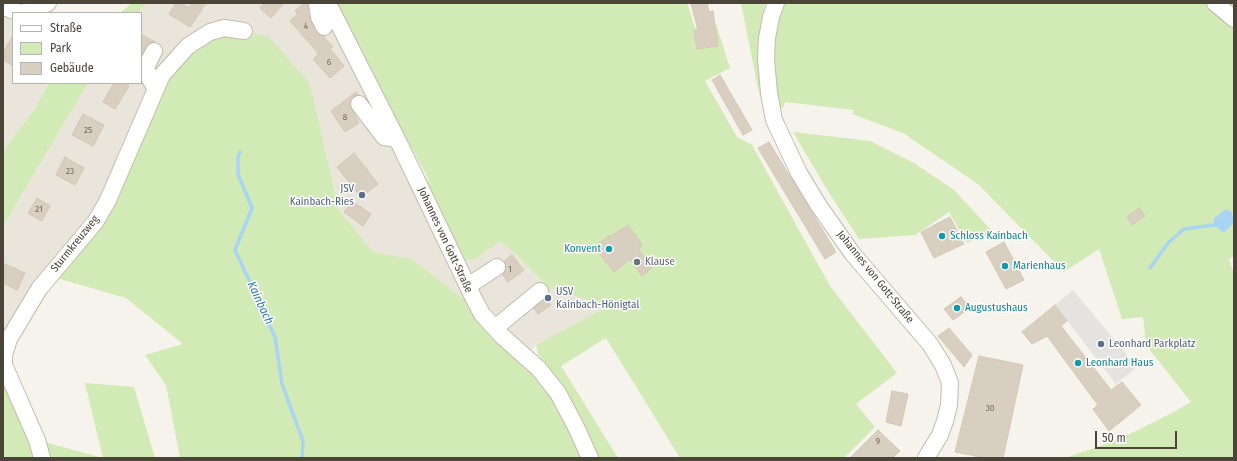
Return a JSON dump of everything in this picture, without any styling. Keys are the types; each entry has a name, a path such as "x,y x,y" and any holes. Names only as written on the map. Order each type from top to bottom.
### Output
{"street":[{"path":"24,12 33,10 48,3"},
{"path":"317,3 319,17 324,27"},
{"name":"Johannes von Gott-Straße","path":"326,3 332,11 397,139 482,314 539,369 558,393 590,458"},
{"name":"Johannes von Gott-Straße","path":"776,3 768,31 766,59 768,93 774,120 799,173 817,203 852,253 930,344 943,365 950,383 949,405 945,421 940,435 926,458"},
{"path":"1216,3 1234,19"},
{"path":"3,7 17,12"},
{"name":"Sturmkreuzweg","path":"42,458 32,427 4,365 4,355 9,339 39,289 96,221 108,200 162,75 188,46 210,32 224,28 244,31"},
{"path":"154,51 146,67 150,80 156,89"},
{"path":"359,104 384,137 397,139"},
{"path":"468,286 497,267"},
{"path":"495,328 540,291"}],"shaded area":[{"path":"3,3 31,3 49,12 12,12 12,84 48,84 34,110 3,151"},
{"path":"146,3 325,3 397,139 475,259 500,240 549,288 610,306 536,345 522,362 495,328 465,300 412,259 373,252 339,210 310,84 121,173 4,355 16,390 34,458 20,419 3,380 3,226 87,84 142,84 142,12 138,12"},
{"name":"Leonhard Parkplatz","path":"1073,290 1137,367 1116,384 1055,305"}],"green space":[{"path":"132,3 146,3 138,12 121,12"},
{"path":"334,3 687,3 695,28 716,24 730,68 705,81 737,137 752,145 830,286 897,373 856,404 875,427 844,458 680,458 606,338 561,366 618,458 598,458 562,384 538,354 536,345 609,306 549,288 500,241 475,259 456,260 399,143 431,184","holes":["628,225 642,244 639,246 641,248 614,272 594,247 610,235 611,236"]},
{"path":"741,3 765,3 758,37 760,98"},
{"path":"783,3 1234,3 1234,216 1232,212 1224,233 1234,223 1234,256 1229,259 1234,274 1234,458 1065,458 1120,439 1191,402 1146,345 1143,317 1122,319 1099,249 1064,272 978,184 903,133 852,114 854,110 785,102 783,108 777,106 772,64 777,16"},
{"path":"244,31 269,37 310,84 339,210 373,252 412,259 465,300 484,327 506,345 555,397 584,458 180,458 166,385 145,355 183,344 126,298 60,279 51,273 96,221 153,95 188,46"},
{"path":"48,84 87,84 3,226 3,151 34,110"},
{"path":"793,132 870,141 914,163 954,190 993,232 967,243 949,212 915,235 859,239 829,193"},
{"path":"3,380 20,419 34,458 3,458"},
{"path":"85,383 134,387 155,458 103,458"},
{"path":"37,440 103,458 42,458"}],"water":[{"path":"1226,209 1232,212 1234,223 1224,233 1214,225 1214,218"}],"building":[{"path":"176,3 181,3 189,8 192,3 206,3 190,27 169,14"},
{"path":"264,3 284,3 271,18 260,8"},
{"path":"304,3 308,5 308,14 316,31 333,47 330,49 344,66 330,78 313,59 319,54 290,21 298,14 295,11"},
{"path":"691,3 707,3 709,12 713,11 718,46 697,49 694,31 698,30"},
{"path":"142,35 155,42 148,43 142,54"},
{"path":"12,37 12,65 3,60 3,53"},
{"path":"720,75 752,130 743,135 712,80"},
{"path":"113,84 126,84 129,86 115,109 103,102"},
{"path":"356,92 358,95 353,97 350,105 359,123 345,132 331,111"},
{"path":"83,114 104,125 93,146 72,135"},
{"path":"769,142 836,252 825,259 758,148"},
{"path":"354,153 378,184 361,197 337,167"},
{"path":"65,157 84,168 75,185 56,175"},
{"path":"37,198 50,206 42,221 28,213"},
{"path":"352,201 371,214 363,226 344,212"},
{"path":"1139,208 1145,216 1132,225 1127,217"},
{"name":"Schloss Kainbach","path":"950,217 964,244 934,258 921,232"},
{"name":"Konvent","path":"628,225 642,244 639,250 652,268 642,276 630,259 614,272 594,247 610,235 611,236"},
{"name":"Marienhaus","path":"1004,242 1024,280 1006,289 986,252"},
{"path":"512,255 524,270 508,282 503,275 506,267 504,261"},
{"path":"3,263 25,273 17,290 3,283"},
{"name":"Augustushaus","path":"961,297 970,308 953,320 944,309"},
{"path":"546,298 551,305 538,314 534,308"},
{"name":"Leonhard Haus","path":"1055,305 1067,321 1061,326 1111,390 1122,382 1141,405 1109,431 1093,409 1098,405 1047,336 1032,344 1022,332"},
{"path":"949,328 972,355 964,367 938,336"},
{"path":"979,356 1023,365 1003,458 986,458 955,452"},
{"path":"892,391 908,394 901,426 886,422"},
{"path":"878,430 900,451 892,458 850,458"}],"waterway":[{"name":"Kainbach","path":"240,152 238,157 238,174 252,208 235,250 275,337 282,384 303,441 302,458"},
{"path":"1150,268 1168,243 1184,229 1214,225 1218,222"}],"place":[{"name":"JSV Kainbach-Ries","path":"362,195"},
{"name":"Schloss Kainbach","path":"942,236"},
{"name":"Konvent","path":"609,249"},
{"name":"Klause","path":"637,262"},
{"name":"Marienhaus","path":"1005,266"},
{"name":"USV Kainbach-Hönigtal","path":"548,298"},
{"name":"Augustushaus","path":"957,308"},
{"name":"Leonhard Parkplatz","path":"1101,344"},
{"name":"Leonhard Haus","path":"1078,363"}]}
